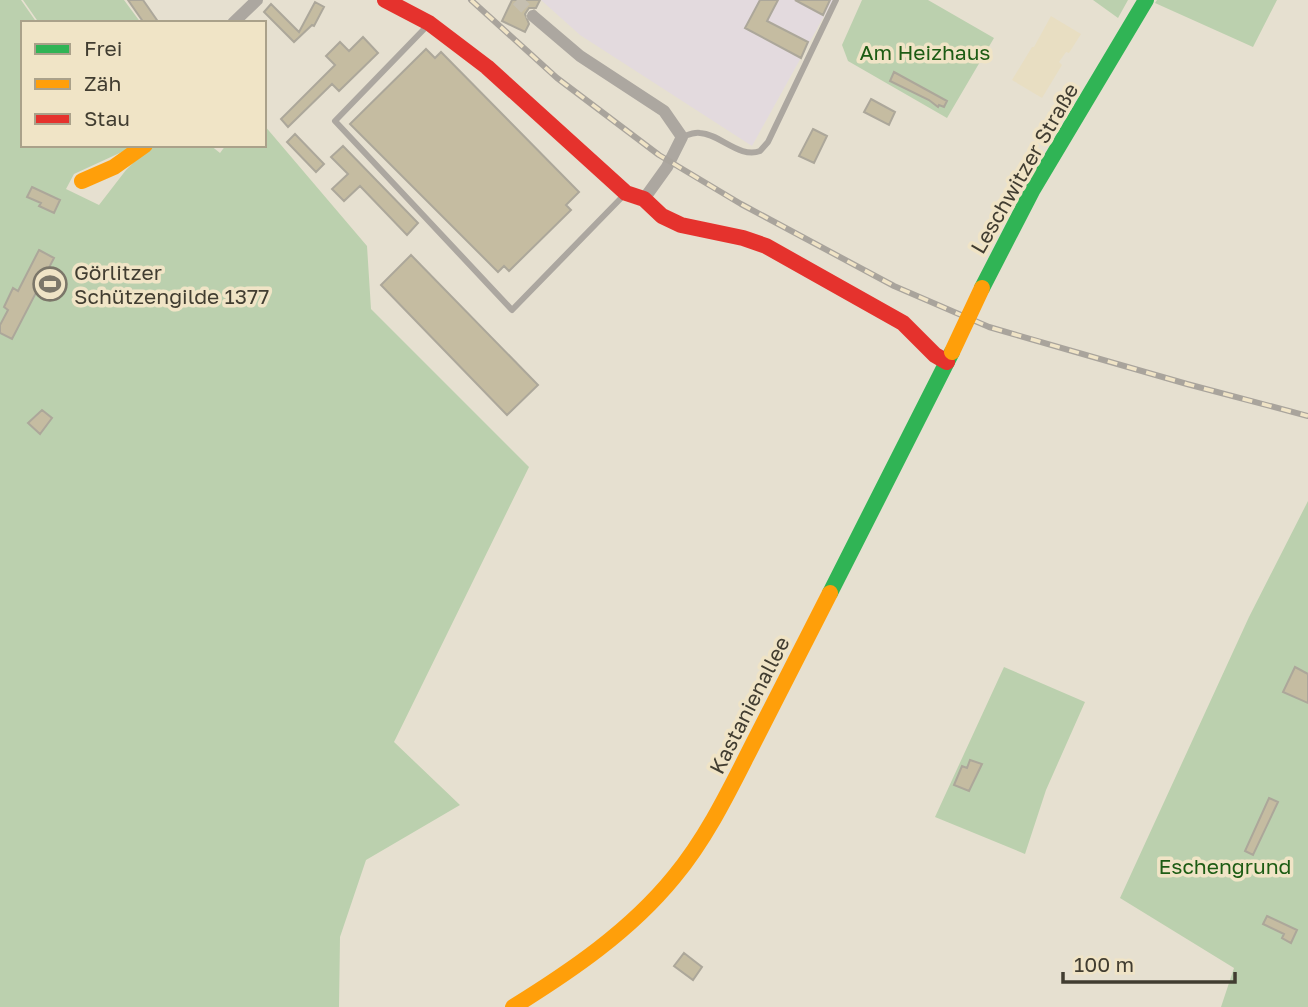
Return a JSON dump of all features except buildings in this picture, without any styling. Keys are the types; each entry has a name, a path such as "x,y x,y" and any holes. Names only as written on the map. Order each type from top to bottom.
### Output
{"street":[{"path":"235,21 257,0"},
{"path":"385,0 429,23 487,67 626,193 644,199 662,215 681,225 743,238 766,246 903,323 935,355 949,357"},
{"name":"Leschwitzer Straße","path":"949,357 1032,191 1146,0"},
{"path":"533,16 580,56 664,111 682,137 667,167 644,199"},
{"path":"82,181 114,167 142,147"},
{"name":"Kastanienallee","path":"513,1007 582,960 642,911 666,887 699,843 723,804 949,357"}],"lane":[{"path":"682,137 695,132 704,133 748,153 761,151 768,142 836,0"},
{"path":"429,23 335,121 512,310 626,193"}],"shaded area":[{"path":"541,0 833,0 752,146 580,35"},
{"path":"1051,16 1081,34 1069,53 1066,52 1059,62 1062,65 1042,98 1012,80"}],"green space":[{"path":"0,0 21,0 36,21 21,21 21,147 133,147 74,174 66,189 99,205 126,170 149,147 212,147 220,153 224,147 266,147 266,127 367,246 371,309 529,467 394,742 460,805 366,860 340,937 339,1007 0,1007"},
{"path":"23,0 124,0 140,21 38,21"},
{"name":"Am Heizhaus","path":"862,0 928,0 994,38 947,118 848,61 842,45"},
{"path":"1093,0 1128,0 1118,18"},
{"path":"1157,0 1277,0 1253,47 1155,3"},
{"name":"Eschengrund","path":"1308,501 1308,1007 1221,1007 1234,968 1120,898 1249,617"},
{"path":"1004,667 1085,702 1046,790 1025,854 935,817"}],"tunnel":[{"path":"517,0 533,16"}],"railway":[{"path":"471,0 557,78 659,155 741,204 894,286 989,327 1308,416"}],"traffic: fast":[{"path":"982,288 1032,191 1146,0"},
{"path":"830,593 952,352"}],"traffic: slow":[{"path":"82,181 114,167 142,147"},
{"path":"952,352 982,288"},
{"path":"513,1007 599,949 657,897 674,877 708,828 728,793 830,593"}],"traffic: jam":[{"path":"385,0 429,23 487,67 626,193 644,199 662,216 681,225 743,238 766,246 903,323 935,355 947,362"}],"place":[{"name":"Görlitzer Schützengilde 1377","path":"50,284"}]}
